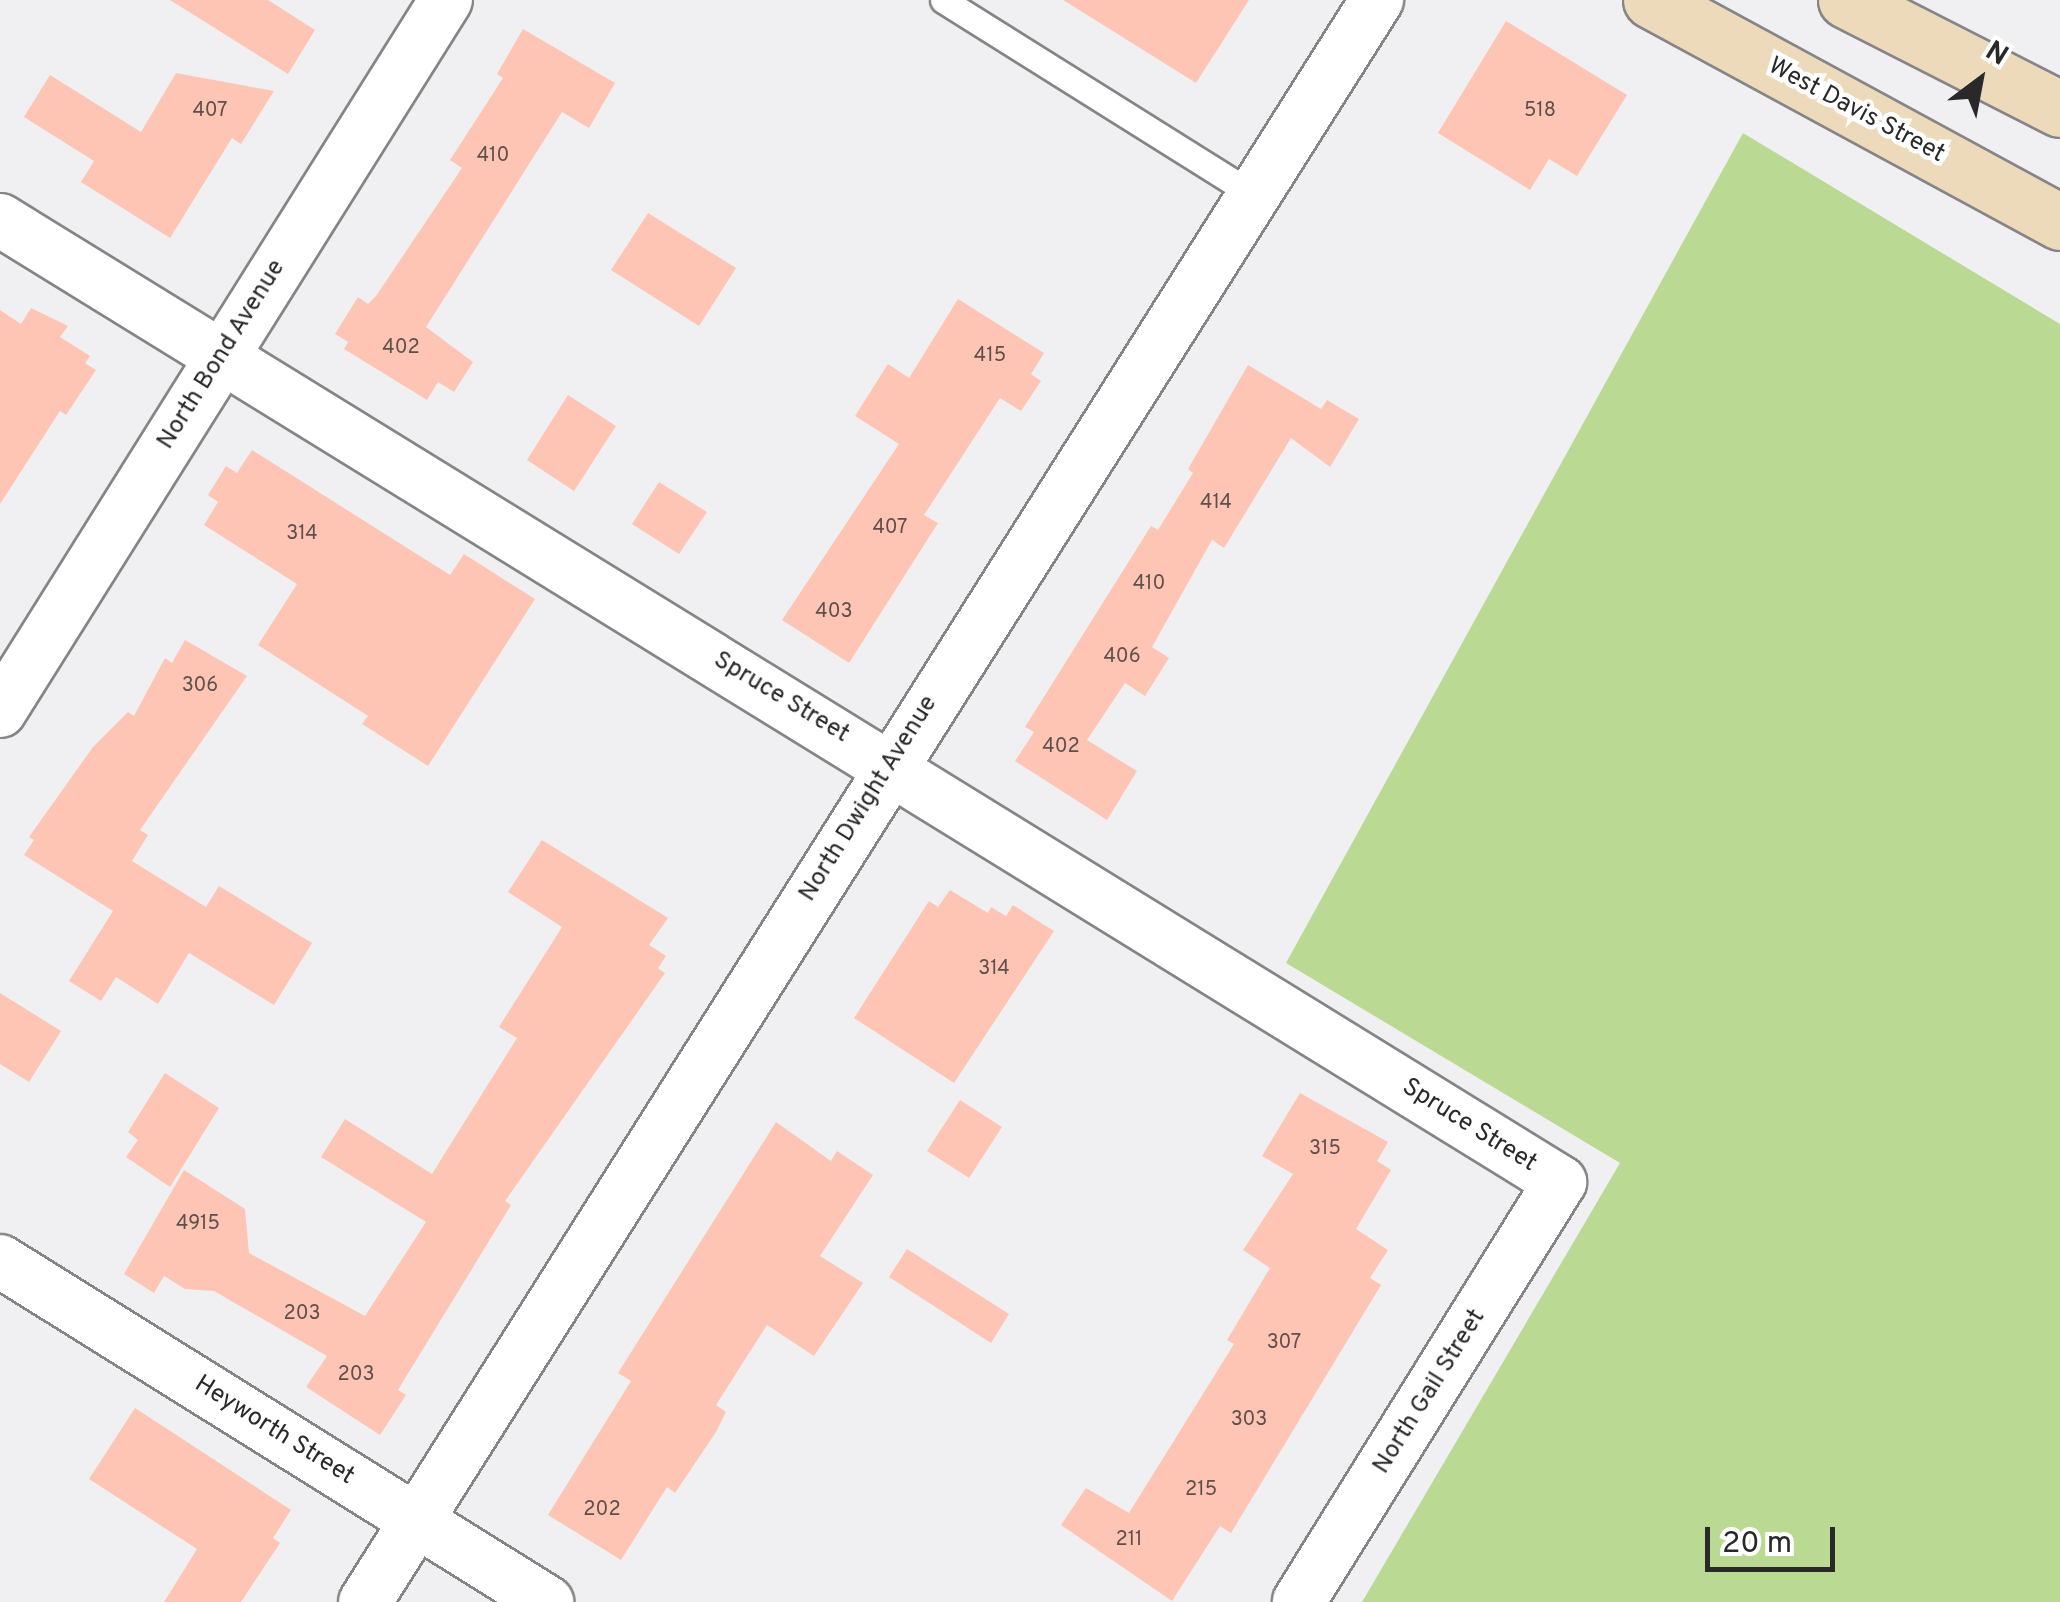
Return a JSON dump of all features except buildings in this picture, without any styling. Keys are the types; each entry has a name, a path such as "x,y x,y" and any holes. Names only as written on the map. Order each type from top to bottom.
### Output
{"main road":[{"name":"West Davis Street","path":"1651,0 2060,222"},
{"path":"1846,0 2060,109"}],"street":[{"name":"North Bond Avenue","path":"0,711 446,0"},
{"name":"North Dwight Avenue","path":"366,1602 890,764 1377,0"},
{"name":"Spruce Street","path":"0,220 219,360 890,764 1560,1182"},
{"name":"North Gail Street","path":"1300,1602 1560,1182"},
{"name":"Heyworth Street","path":"0,1261 547,1602"}],"lane":[{"path":"943,0 1254,195"}],"green space":[{"path":"1743,133 2060,324 2060,1602 1362,1602 1620,1163 1286,963"}]}
